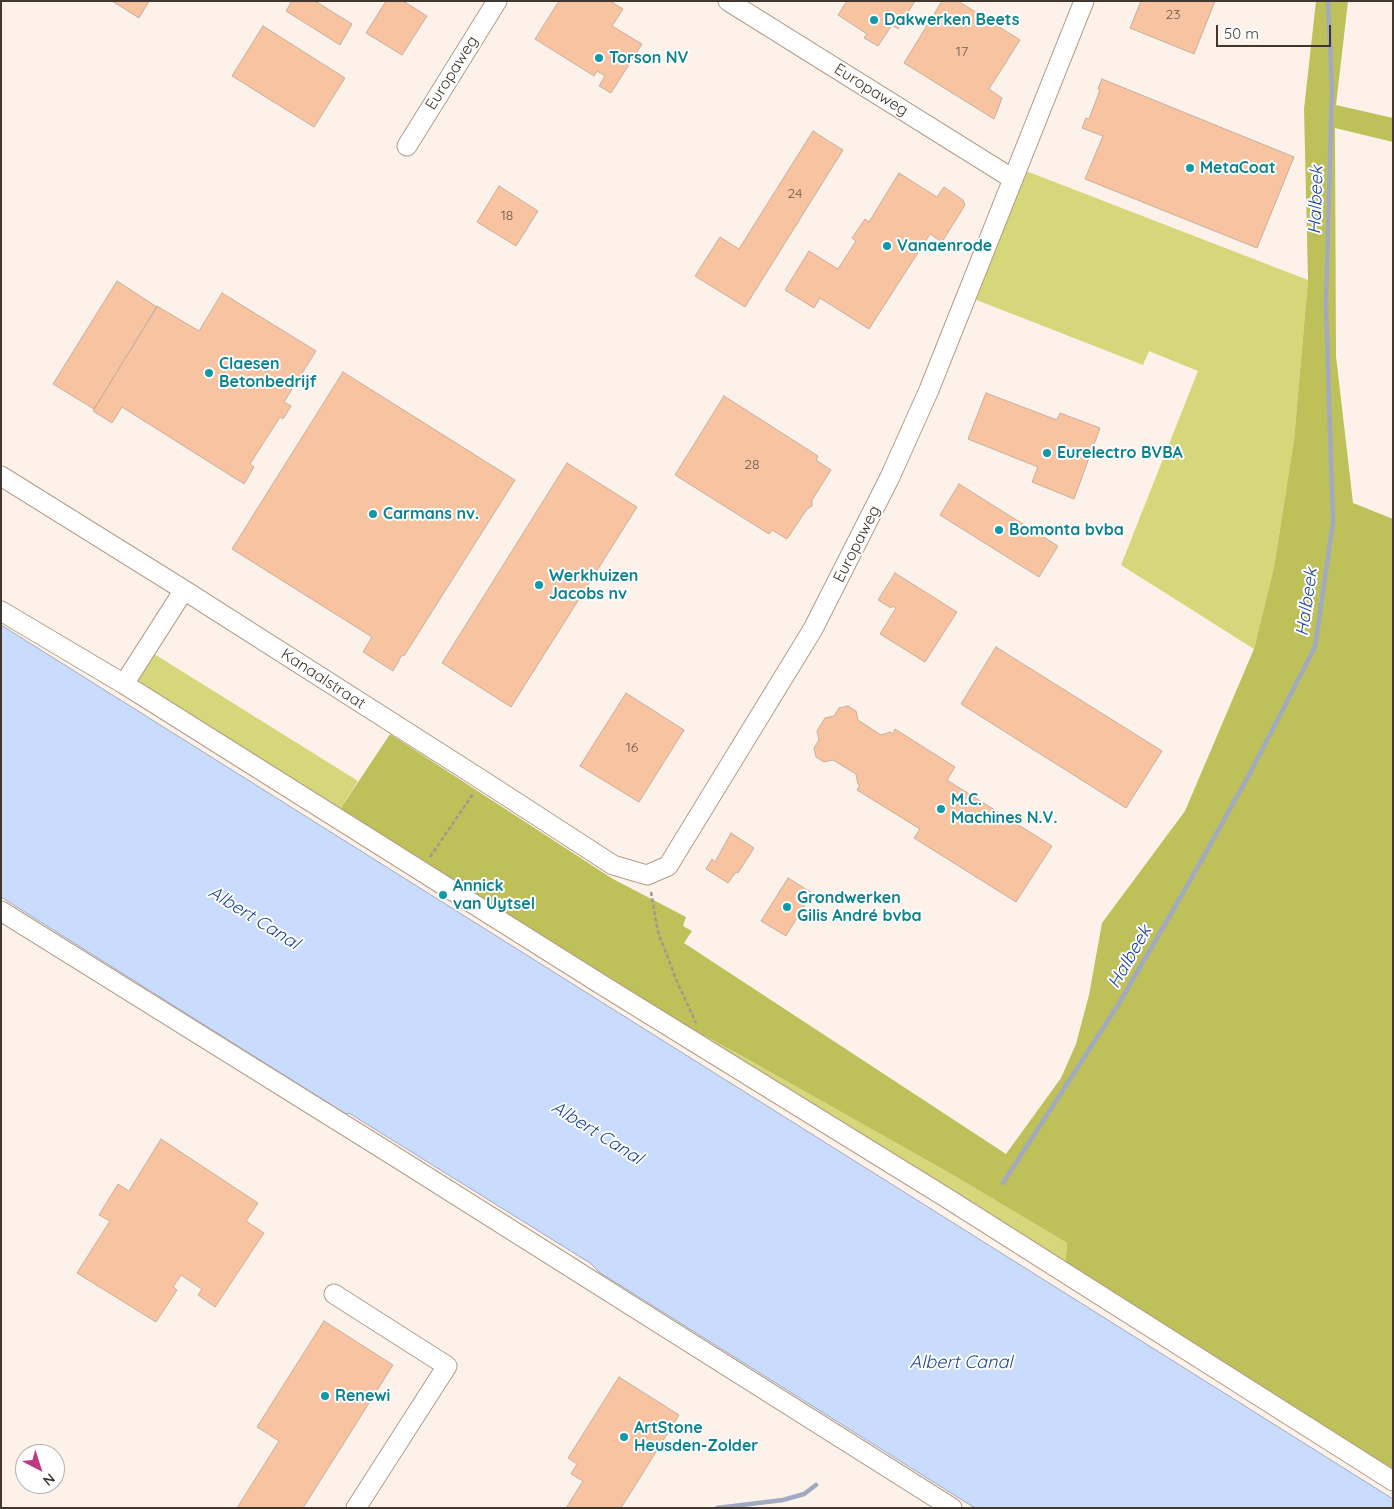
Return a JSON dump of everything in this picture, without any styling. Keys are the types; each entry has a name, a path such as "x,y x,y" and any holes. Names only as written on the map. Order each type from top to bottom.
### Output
{"street":[{"name":"Europaweg","path":"407,146 497,1"},
{"name":"Europaweg","path":"728,1 1013,179"},
{"name":"Europaweg","path":"647,875 668,866 813,629 890,477 929,390 1084,1"},
{"name":"Kanaalstraat","path":"1,476 184,590 613,865 647,875"},
{"path":"124,684 184,590"},
{"path":"1,611 124,684 599,983 950,1200 1393,1482"},
{"path":"1,911 424,1174 952,1508"},
{"path":"334,1294 447,1366 356,1508"}],"path":[{"path":"421,870 482,780"},
{"path":"647,875 658,932 696,1024"}],"green space":[{"path":"1026,171 1308,280 1294,440 1274,567 1254,649 1121,565 1198,371 1149,351 1143,365 974,299"},
{"path":"151,652 358,781 339,811 138,686 134,677"},
{"path":"655,1009 953,1175 1067,1243 1065,1268"}],"shaded area":[{"path":"1316,1 1348,1 1336,105 1393,118 1393,142 1335,128 1336,356 1353,503 1393,519 1393,1472 1065,1268 1067,1243 953,1175 655,1009 339,811 390,734 613,879 686,917 683,926 692,931 684,943 1006,1154 1061,1078 1076,1044 1089,995 1102,923 1185,811 1254,649 1274,567 1294,440 1308,280 1304,109"}],"water":[{"name":"Albert Canal","path":"1,625 1393,1499 1393,1508 975,1508 599,1272 590,1263 349,1113 346,1114 1,897"}],"building":[{"path":"112,1 149,1 139,18"},
{"path":"292,1 315,1 352,24 340,45 286,11"},
{"path":"386,1 403,1 427,16 402,55 366,33"},
{"name":"Torson NV","path":"559,1 610,1 623,9 612,26 642,44 611,93 599,86 605,76 597,71 594,76 535,39"},
{"name":"Dakwerken Beets","path":"847,1 915,1 898,29 892,25 878,46 864,38 867,34 838,15"},
{"path":"942,1 958,1 1020,40 989,89 1002,98 994,119 904,63"},
{"path":"1141,1 1215,1 1194,54 1130,28"},
{"path":"263,26 345,78 314,127 232,76"},
{"name":"MetaCoat","path":"1102,79 1294,157 1257,248 1085,179 1103,136 1082,128 1086,118 1089,119"},
{"path":"813,131 843,150 745,307 695,276 720,237 739,249"},
{"name":"Vanaenrode","path":"899,173 937,197 944,187 963,200 965,205 942,242 930,234 869,329 820,298 814,308 785,290 809,251 838,269 856,241 852,238 865,219 869,222"},
{"path":"499,186 538,211 516,246 477,222"},
{"path":"117,281 157,307 94,409 53,384"},
{"name":"Claesen Betonbedrijf","path":"222,293 316,351 284,402 291,406 283,419 280,417 250,464 254,467 244,484 122,407 112,423 93,411 157,306 199,331"},
{"name":"Carmans nv.","path":"343,372 515,480 393,671 363,652 372,637 232,549"},
{"name":"Eurelectro BVBA","path":"986,393 1057,420 1060,413 1100,428 1074,499 1032,482 1038,467 968,439"},
{"path":"724,396 818,456 816,460 831,470 812,500 812,506 807,509 787,539 772,530 769,534 675,475"},
{"name":"Werkhuizen Jacobs nv","path":"567,463 637,507 511,707 442,663"},
{"name":"Bomonta bvba","path":"959,484 1058,546 1039,577 940,515"},
{"path":"895,573 957,612 925,662 880,634 896,608 892,606 891,608 878,600"},
{"path":"996,647 1162,751 1126,808 961,704"},
{"path":"626,693 684,730 639,802 580,766"},
{"name":"M.C. Machines N.V.","path":"848,706 856,711 858,720 881,735 890,732 893,734 895,729 955,767 947,780 1052,846 1016,902 914,838 920,829 857,790 860,785 858,784 856,774 833,760 824,762 816,757 814,748 819,740 817,731 825,718 834,716 839,708"},
{"path":"731,833 754,848 738,873 736,872 728,883 706,869 712,859 715,862"},
{"name":"Grondwerken Gilis André bvba","path":"788,878 812,893 786,936 761,921"},
{"path":"161,1139 258,1203 246,1221 264,1233 215,1307 198,1295 202,1289 181,1275 173,1287 177,1290 156,1322 77,1273 110,1221 99,1215 118,1184 129,1191"},
{"name":"Renewi","path":"324,1321 393,1365 303,1508 237,1508 279,1441 257,1427"},
{"name":"ArtStone Heusden-Zolder","path":"619,1377 679,1415 621,1508 566,1508 583,1481 571,1474 577,1464 568,1458"}],"waterway":[{"name":"Halbeek","path":"1003,1183 1118,1005 1249,775 1315,647 1333,522 1326,305 1332,88 1328,1"},
{"name":"Halbeek","path":"717,1508 783,1500 804,1494 816,1485"}],"place":[{"name":"Dakwerken Beets","path":"874,20"},
{"name":"Torson NV","path":"599,58"},
{"name":"MetaCoat","path":"1190,168"},
{"name":"Vanaenrode","path":"887,246"},
{"name":"Claesen Betonbedrijf","path":"209,373"},
{"name":"Eurelectro BVBA","path":"1047,453"},
{"name":"Carmans nv.","path":"373,514"},
{"name":"Bomonta bvba","path":"999,530"},
{"name":"Werkhuizen Jacobs nv","path":"539,585"},
{"name":"M.C. Machines N.V.","path":"941,809"},
{"name":"Annick van Uytsel","path":"443,895"},
{"name":"Grondwerken Gilis André bvba","path":"787,907"},
{"name":"Renewi","path":"325,1396"},
{"name":"ArtStone Heusden-Zolder","path":"624,1437"}]}
